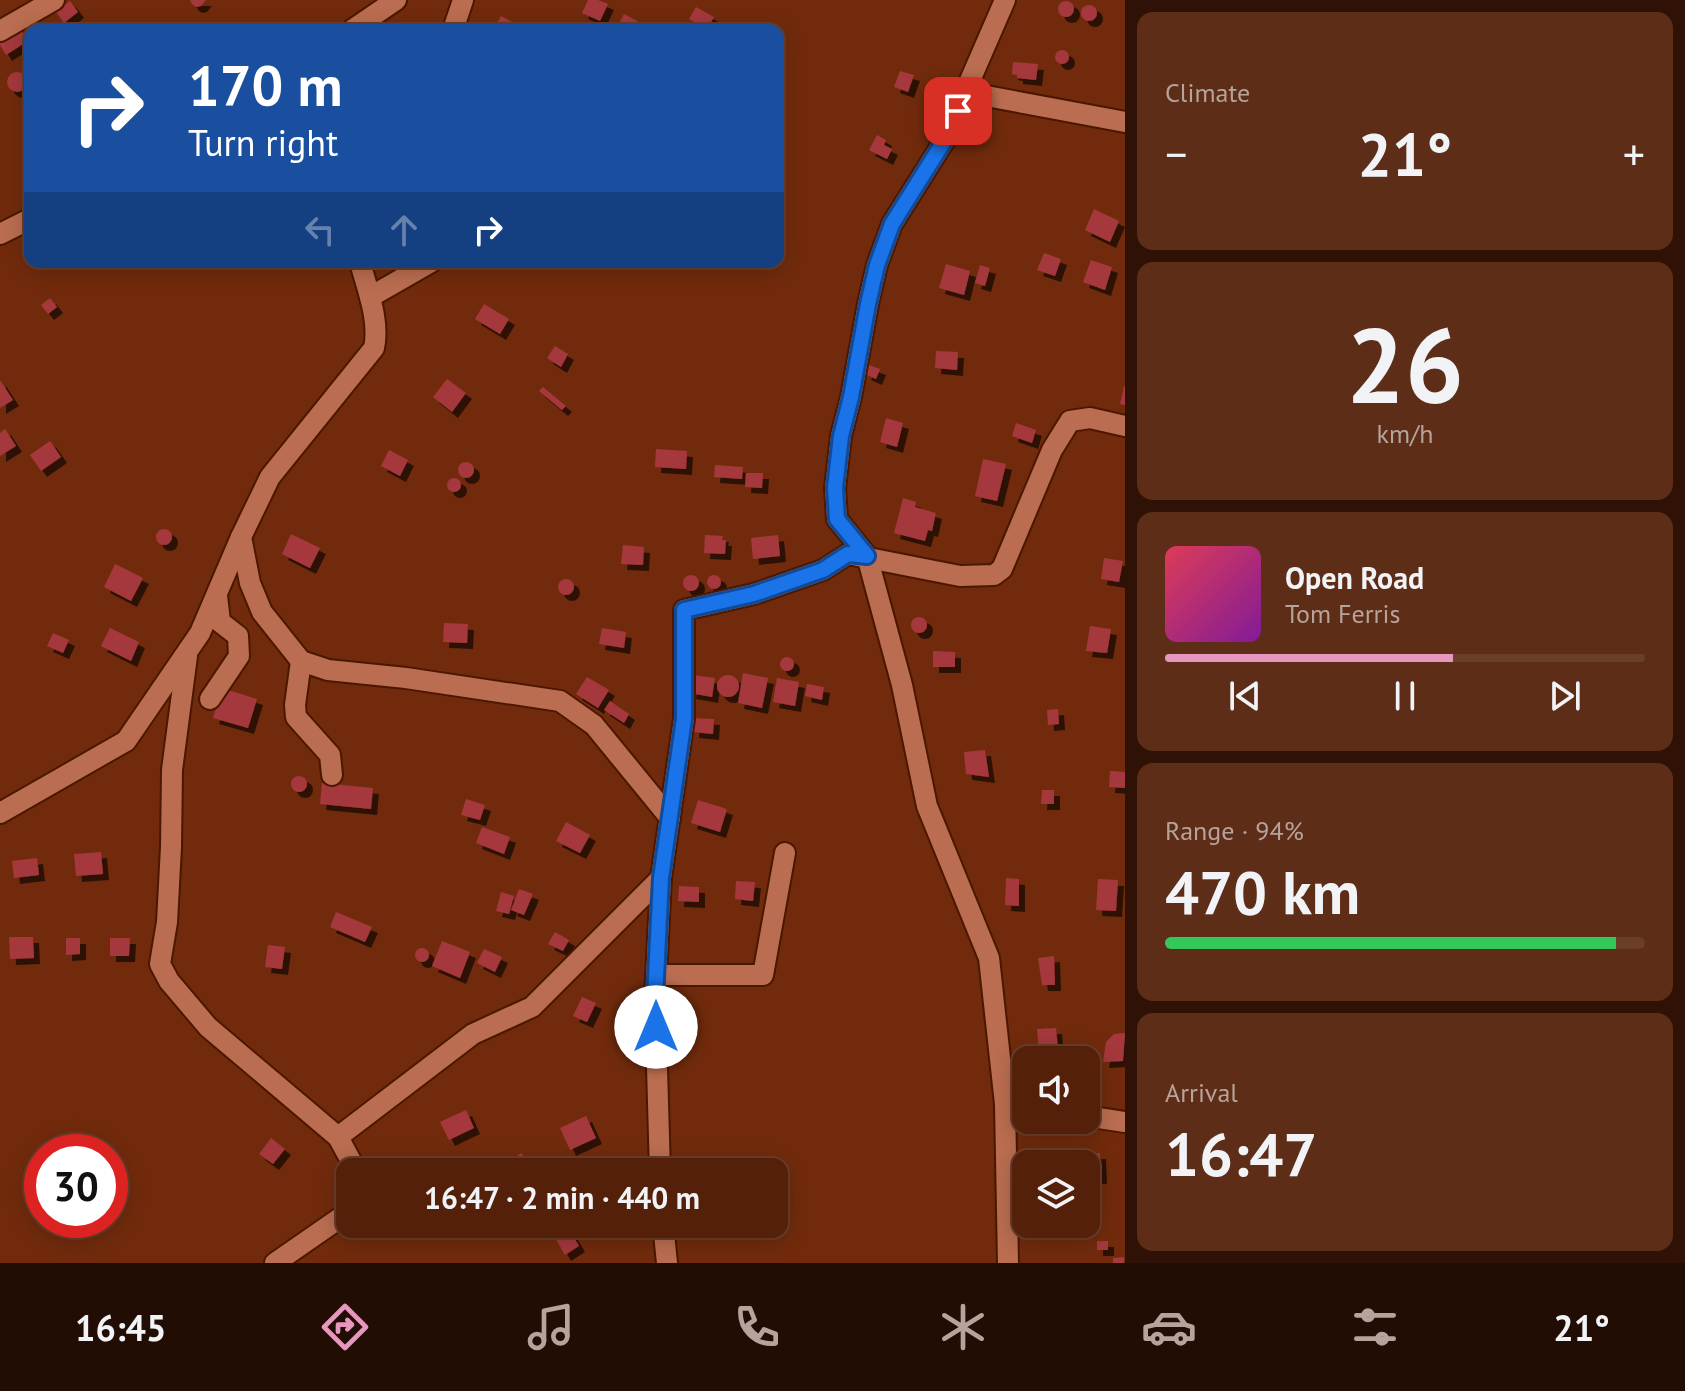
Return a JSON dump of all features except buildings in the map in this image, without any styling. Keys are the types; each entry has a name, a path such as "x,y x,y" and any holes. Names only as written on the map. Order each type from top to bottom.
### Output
{"street":[{"path":"0,31 54,0"},
{"path":"455,24 463,0"},
{"path":"1005,0 951,130 892,224 877,265 841,436 835,488 837,519 867,556 902,685 927,806 989,958 1012,1083"},
{"path":"360,24 391,1"},
{"path":"965,92 1125,122"},
{"path":"0,234 24,222"},
{"path":"0,813 126,741 188,653 200,633 270,477 374,348 376,336 362,268"},
{"path":"370,297 421,268"},
{"path":"660,1158 656,975 661,878 684,719 684,610 754,594 823,570 848,554 960,576 994,575 1002,569 1052,450 1070,421 1090,418 1125,426"},
{"path":"241,537 250,583 262,612 301,661 328,670 406,678 560,701 594,725 670,818"},
{"path":"210,699 239,656 238,636 220,622 217,594"},
{"path":"188,653 172,770 170,877 160,964 169,981 208,1027 338,1137 349,1158"},
{"path":"301,661 296,717 330,755 332,775"},
{"path":"656,975 763,975 785,853"},
{"path":"338,1137 473,1034 532,1007 661,878"},
{"path":"1100,1118 1125,1122"},
{"path":"1008,1263 1015,1134"},
{"path":"275,1263 336,1221"},
{"path":"664,1238 667,1263"}],"route":[{"path":"656,1027 661,878 684,719 684,610 754,594 823,570 848,554 867,556 837,519 835,488 841,436 877,265 892,224 951,130 958,111"}]}
